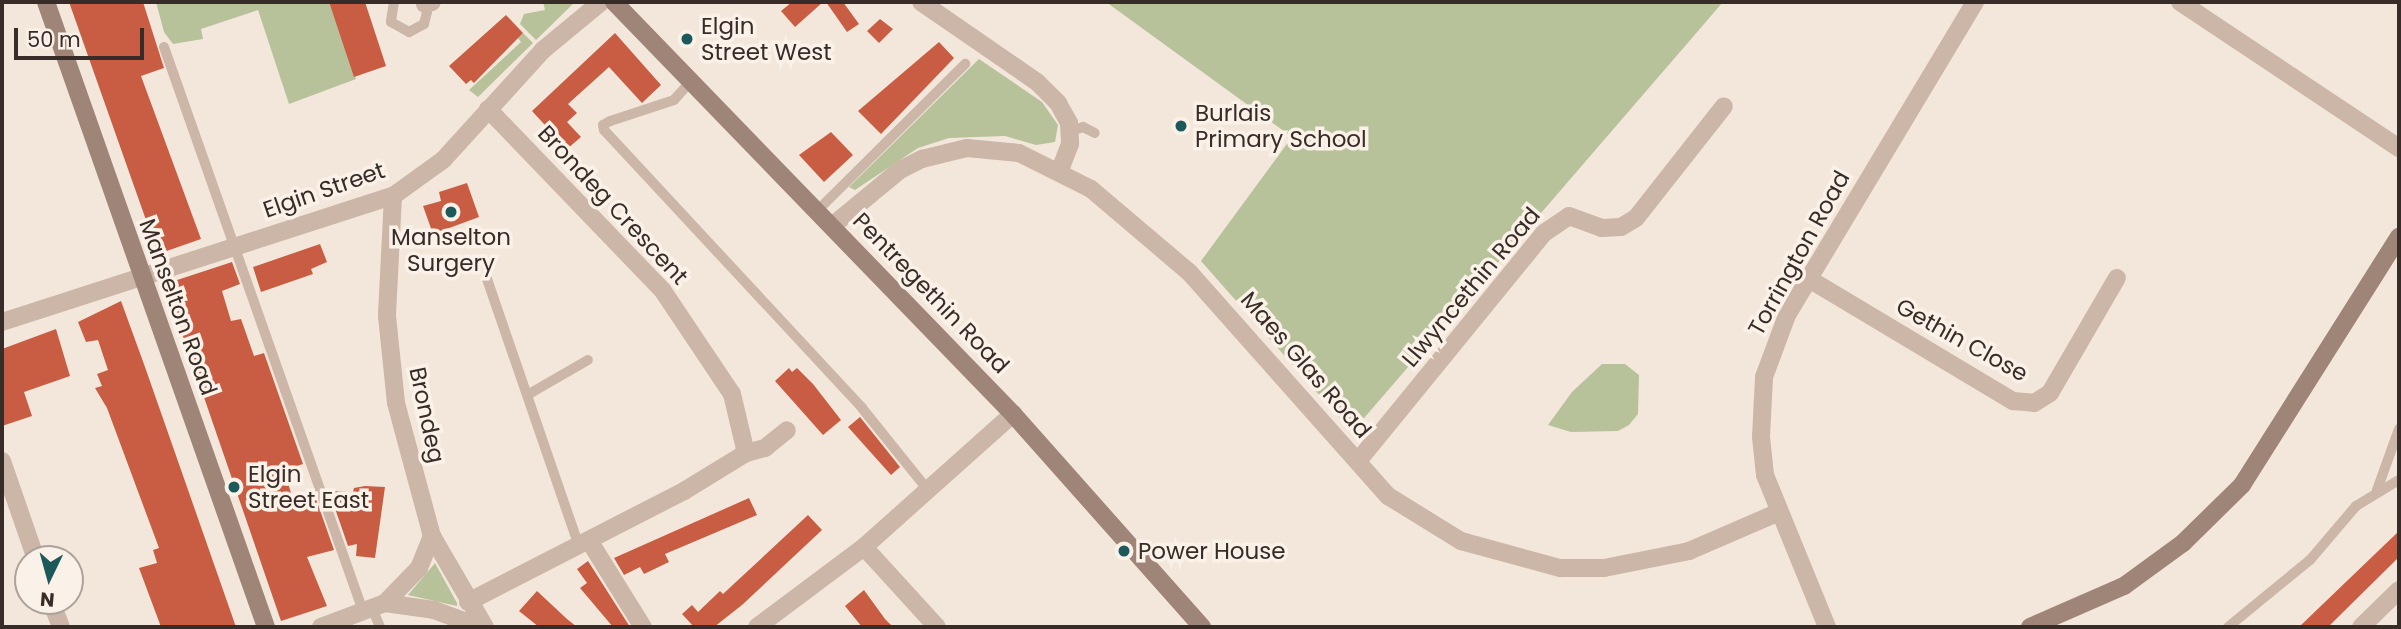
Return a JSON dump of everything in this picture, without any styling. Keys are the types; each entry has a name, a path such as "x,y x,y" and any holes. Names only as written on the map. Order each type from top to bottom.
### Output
{"street":[{"name":"Manselton Road","path":"46,2 266,627"},
{"name":"Elgin Street","path":"2,321 140,274 393,196 443,160 543,50 601,2"},
{"name":"Pentregethin Road","path":"614,2 1013,414 1202,627"},
{"path":"921,2 1038,82 1058,103 1069,132 1060,170"},
{"name":"Torrington Road","path":"1827,627 1777,513 1765,475 1761,396 1772,347 1809,279 1975,2"},
{"path":"2180,2 2399,148"},
{"name":"Llwyncethin Road","path":"1358,461 1544,233 1569,216 1602,228 1621,227 1636,218 1724,106"},
{"name":"Brondeg Crescent","path":"488,109 663,291 732,394 746,453"},
{"name":"Maes Glas Road","path":"832,226 900,170 944,152 993,147 1060,170 1091,189 1189,272 1388,496 1461,541 1560,568 1655,561 1777,513"},
{"name":"Brondeg","path":"393,196 387,316 396,403 432,536 483,627"},
{"path":"2030,627 2124,586 2183,543 2242,485 2399,237"},
{"name":"Gethin Close","path":"1809,279 2013,401 2034,403 2050,393 2118,278"},
{"path":"757,627 864,547 1013,414"},
{"path":"468,603 584,544 746,453 765,448 787,430"},
{"path":"2,461 31,545"},
{"path":"321,627 373,607 419,568 432,536"},
{"path":"584,544 643,627"},
{"path":"864,547 937,627"},
{"path":"2361,627 2399,590"},
{"path":"373,607 434,610 483,627"}],"lane":[{"path":"394,2 391,22 409,32 424,24 426,3"},
{"path":"164,47 235,246 380,627"},
{"path":"817,211 965,64"},
{"path":"691,80 674,100 610,121 603,125 604,130 862,408 928,490"},
{"path":"1069,132 1083,127 1095,133"},
{"path":"487,279 584,544"},
{"path":"529,394 587,360"},
{"path":"2377,490 2399,429"},
{"path":"2228,627 2310,560 2356,506 2377,490 2399,480"}],"green space":[{"path":"156,2 329,2 356,79 289,104 258,10 201,29 203,39 173,44 164,32"},
{"path":"543,2 575,2 536,40 520,24 524,14 545,10"},
{"path":"1106,2 1723,2 1352,432 1201,261 1292,137"},
{"path":"523,33 533,43 478,97 469,90 521,42 518,38"},
{"path":"979,59 1042,102 1058,125 1055,142 1036,145 1005,136 949,138 918,148 855,190 849,187"},
{"path":"1602,364 1625,364 1639,375 1638,414 1629,425 1618,431 1571,432 1548,425 1572,392"},
{"path":"435,563 457,603 457,606 408,595"}],"building":[{"path":"69,2 143,2 164,68 141,76 201,239 158,254"},
{"path":"329,2 365,2 386,66 354,77"},
{"path":"792,2 823,2 795,27 781,11"},
{"path":"826,2 843,2 859,24 847,32"},
{"path":"506,15 523,33 474,83 471,80 466,84 449,66"},
{"path":"880,19 893,29 879,43 867,31"},
{"path":"615,33 661,85 642,103 609,67 568,104 577,113 567,122 581,137 567,149 532,111"},
{"path":"939,42 954,58 881,134 858,111"},
{"path":"831,132 853,155 824,182 799,155"},
{"name":"Manselton Surgery","path":"467,183 479,217 433,234 423,206 441,201 439,192"},
{"path":"320,244 327,262 311,269 313,274 261,292 253,267"},
{"path":"232,262 240,284 222,291 231,321 241,319 254,356 264,353 303,464 284,470 294,503 315,496 334,550 307,557 327,606 281,621 165,284"},
{"path":"121,301 236,627 161,627 139,568 157,563 153,550 159,548 107,408 95,388 102,386 97,374 108,370 98,340 86,342 78,322"},
{"path":"56,329 70,376 24,392 32,416 2,426 2,349"},
{"path":"789,368 792,372 797,368 813,384 841,420 823,435 775,381"},
{"path":"860,417 900,467 891,475 848,427"},
{"path":"385,487 375,558 356,556 357,544 348,546 329,491 353,492 354,488"},
{"path":"749,498 757,515 665,554 669,562 644,574 640,567 624,575 614,558"},
{"path":"808,515 822,530 742,605 714,627 694,627 682,614 692,605 698,612 720,591 723,594"},
{"path":"2399,531 2399,557 2328,627 2299,627"},
{"path":"588,561 630,627 613,627 580,588 587,583 577,569"},
{"path":"864,590 893,627 862,627 845,606"},
{"path":"537,591 577,627 539,627 519,611"}],"place":[{"name":"Elgin Street West","path":"687,39"},
{"name":"Burlais Primary School","path":"1181,126"},
{"name":"Manselton Surgery","path":"451,212"},
{"name":"Elgin Street East","path":"234,487"},
{"name":"Power House","path":"1124,551"}]}
